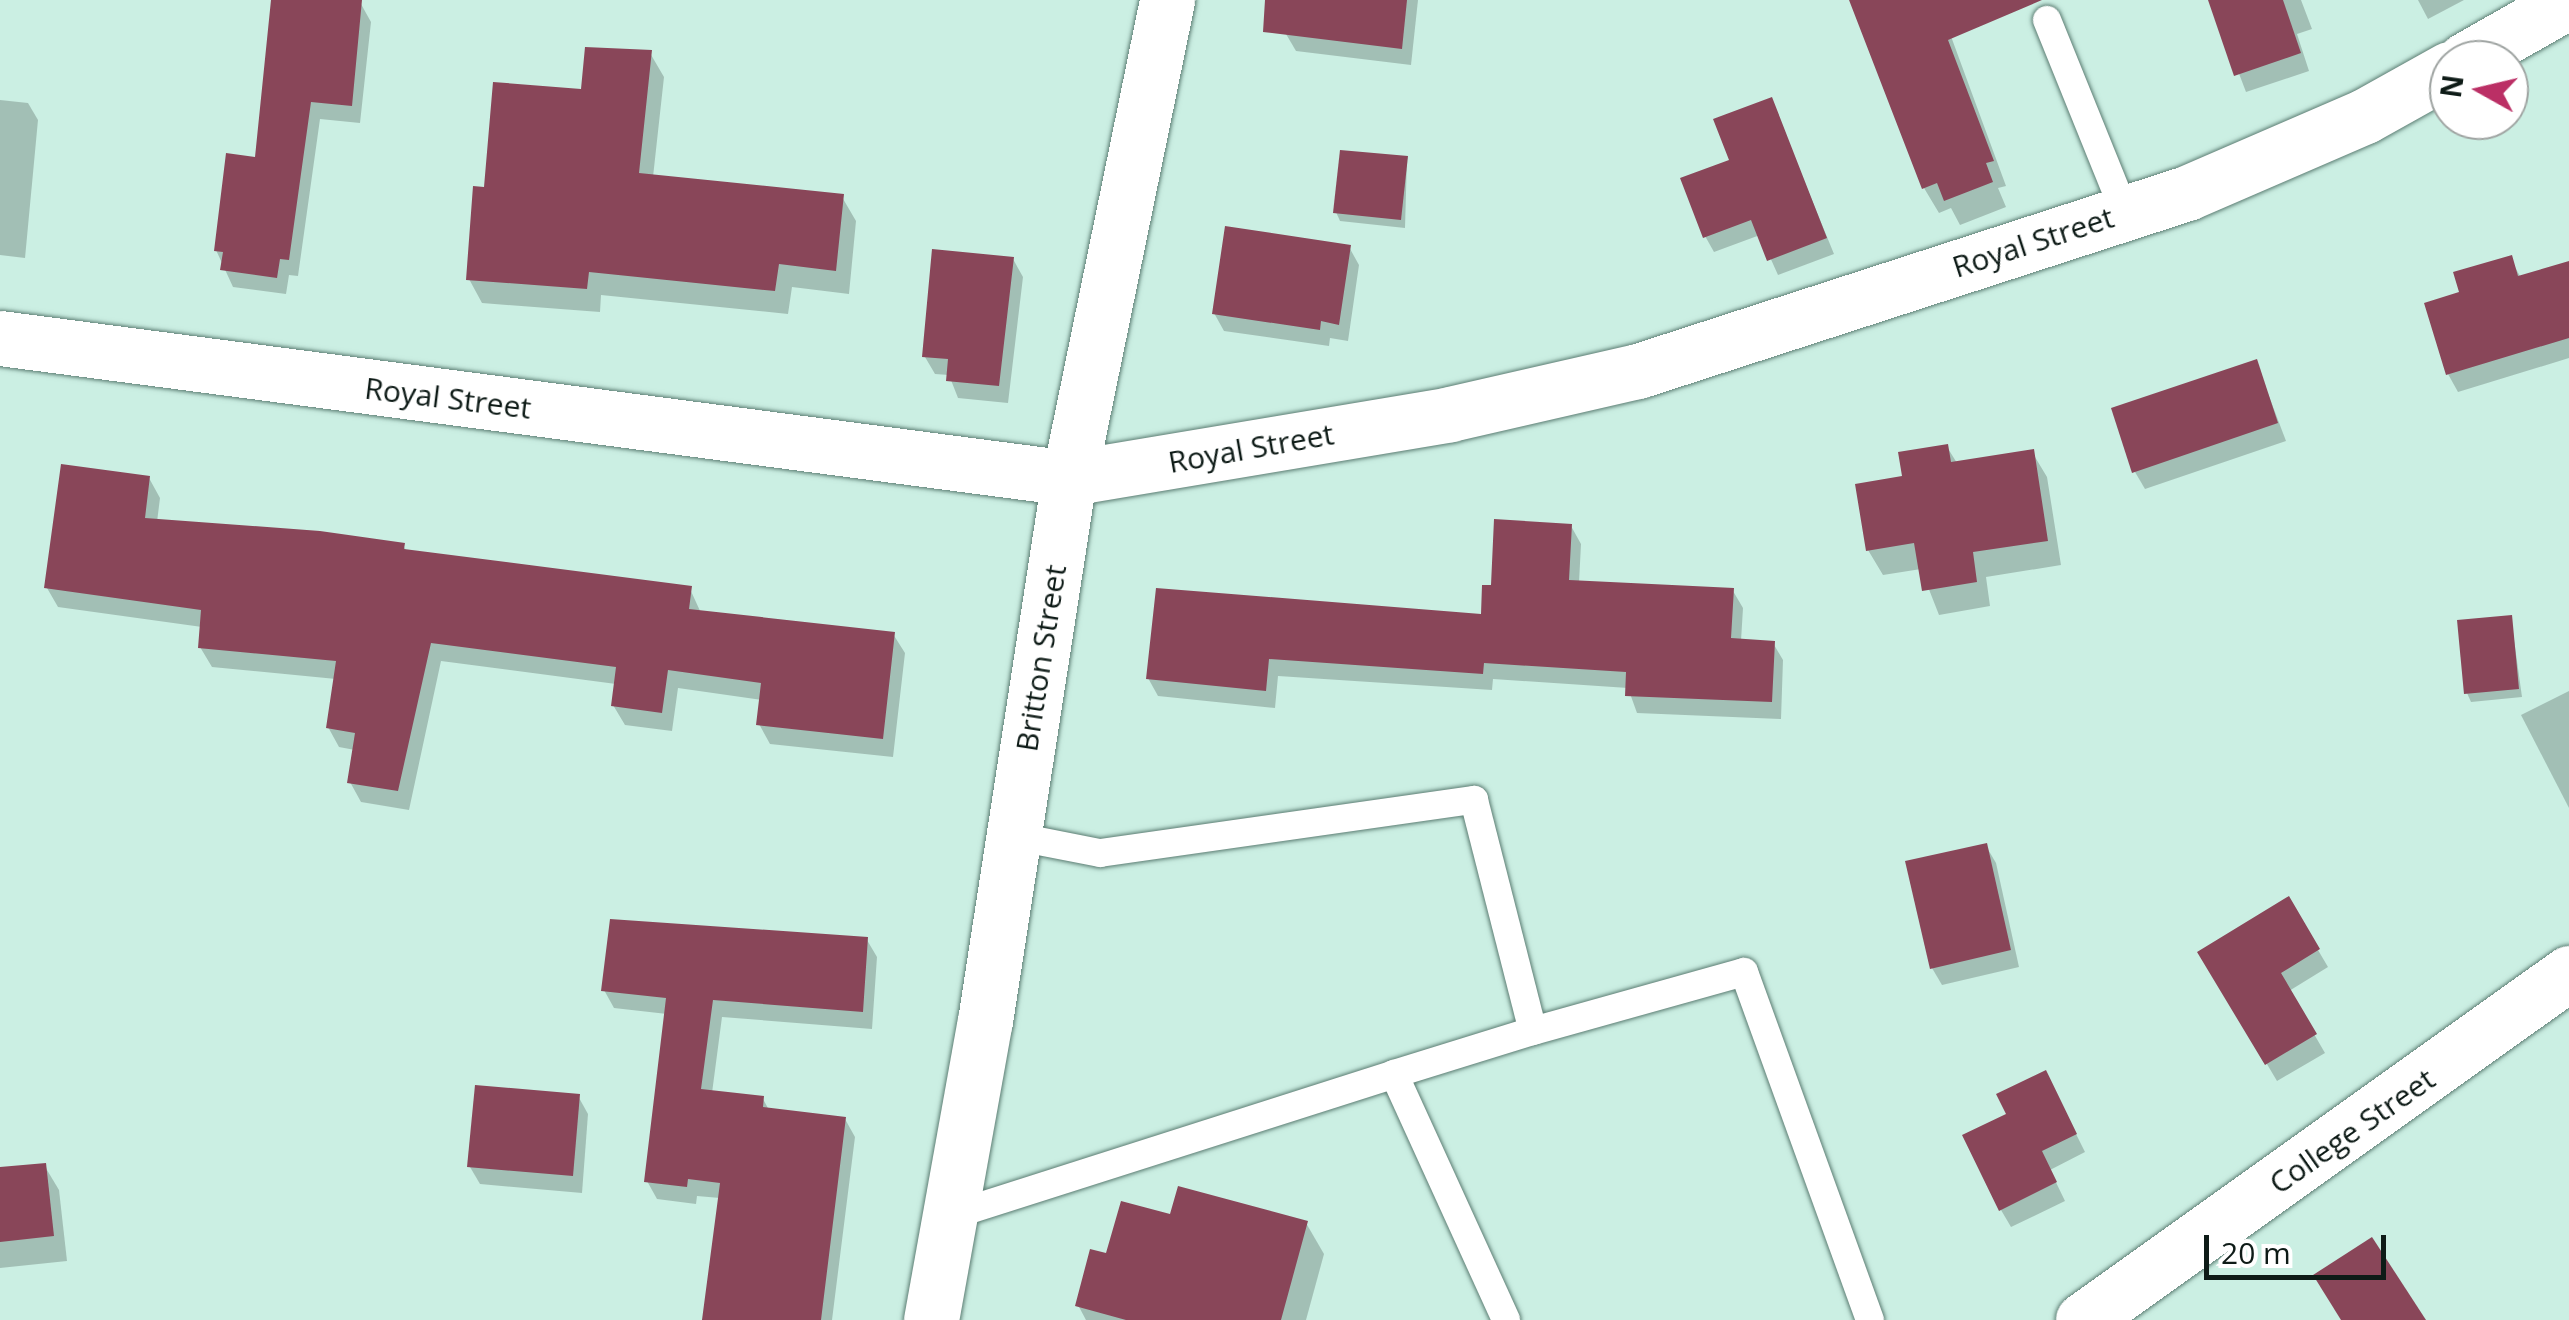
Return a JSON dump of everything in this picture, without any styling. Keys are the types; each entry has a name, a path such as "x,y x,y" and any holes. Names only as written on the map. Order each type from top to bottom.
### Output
{"street":[{"name":"Britton Street","path":"931,1320 1014,836 1069,478 1167,0"},
{"path":"2500,40 2569,1"},
{"name":"Royal Street","path":"0,338 1069,478 1450,414 1638,370 2187,193 2366,116 2429,80"},
{"name":"College Street","path":"2082,1320 2569,973"}],"lane":[{"path":"2047,20 2125,212"},
{"path":"1014,836 1100,854 1474,800 1533,1030"},
{"path":"950,1216 1533,1030 1744,972 1870,1320"},
{"path":"1394,1074 1506,1320"}],"building":[{"path":"271,0 362,0 352,106 311,102 289,260 280,259 277,278 220,270 223,252 214,251 226,153 255,157"},
{"path":"1265,0 1407,0 1402,49 1263,32"},
{"path":"1849,0 2042,0 1948,40 1994,161 1986,163 1993,182 1944,201 1937,183 1922,189"},
{"path":"2208,0 2283,0 2301,53 2234,76"},
{"path":"585,47 652,50 639,173 844,194 836,271 779,264 775,291 589,272 587,289 466,280 473,186 484,187 493,82 581,89"},
{"path":"1772,97 1827,238 1767,261 1751,220 1703,238 1680,178 1729,160 1713,119"},
{"path":"1340,150 1408,156 1401,220 1333,213"},
{"path":"1225,226 1351,245 1339,325 1321,321 1320,330 1212,314"},
{"path":"932,249 1014,257 999,386 946,381 948,359 922,357"},
{"path":"2512,255 2518,276 2569,261 2569,338 2446,375 2424,303 2459,292 2453,272"},
{"path":"2257,359 2278,423 2132,473 2111,408"},
{"path":"1948,444 1951,462 2034,449 2048,541 1973,552 1977,582 1922,591 1914,543 1866,551 1855,484 1902,476 1898,452"},
{"path":"61,464 150,476 145,518 320,531 405,543 404,549 692,586 689,609 895,632 883,739 756,725 761,683 668,670 662,713 611,706 616,667 431,643 398,791 347,783 355,733 326,728 336,661 198,648 201,610 44,588"},
{"path":"1494,519 1572,524 1569,580 1734,588 1731,638 1775,641 1772,702 1625,696 1626,672 1484,663 1483,674 1269,659 1266,691 1146,679 1156,588 1481,614 1482,585 1491,585"},
{"path":"2512,615 2519,689 2464,694 2457,620"},
{"path":"1987,843 2011,950 1930,969 1905,861"},
{"path":"2289,896 2320,949 2281,973 2317,1034 2265,1065 2197,952"},
{"path":"610,919 868,937 863,1012 713,1000 701,1089 764,1096 763,1107 846,1117 821,1320 702,1320 720,1183 688,1179 687,1187 644,1182 666,998 601,991"},
{"path":"2046,1070 2077,1134 2042,1151 2057,1182 1999,1211 1962,1135 2006,1114 1996,1094"},
{"path":"475,1085 580,1094 573,1176 467,1167"},
{"path":"46,1163 54,1236 0,1242 0,1167"},
{"path":"1178,1186 1308,1221 1281,1320 1126,1320 1075,1306 1090,1249 1106,1253 1121,1201 1170,1214"},
{"path":"2372,1237 2426,1320 2341,1320 2313,1275"}]}
